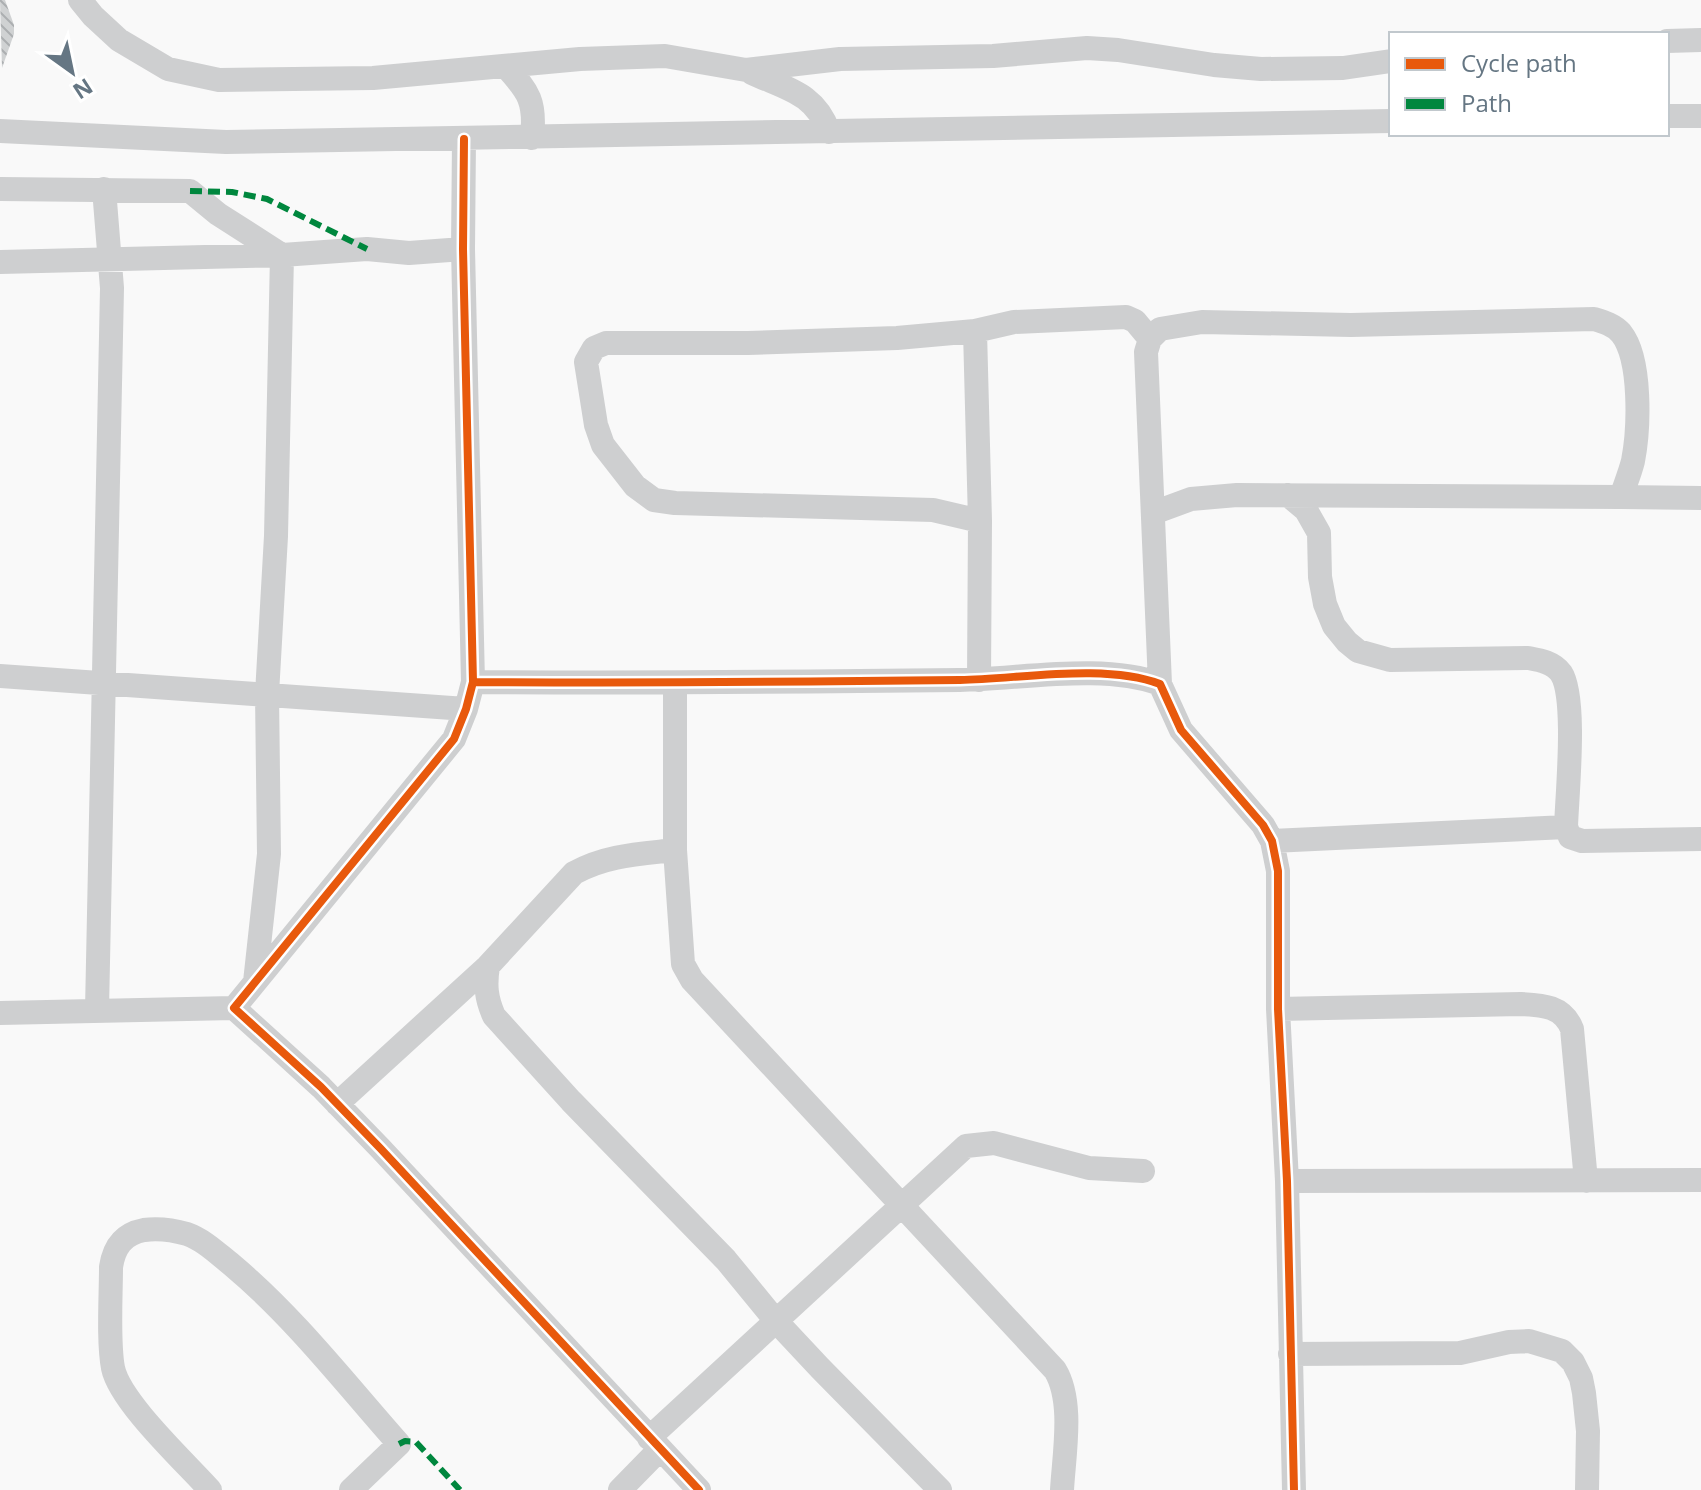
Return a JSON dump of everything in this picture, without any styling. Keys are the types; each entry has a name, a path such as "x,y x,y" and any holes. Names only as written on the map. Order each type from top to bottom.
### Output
{"street":[{"path":"80,0 119,40 168,69 219,80 373,78 580,59 665,56 746,70 775,69 840,59 993,56 1087,48 1261,69 1343,68 1389,61"},
{"path":"1669,41 1701,40"},
{"path":"506,67 526,88 533,105 532,138"},
{"path":"746,70 812,102 822,113 829,132"},
{"path":"1669,116 1701,116"},
{"path":"0,131 226,142 1389,121"},
{"path":"234,1008 454,739 466,709 473,682 463,249 464,139"},
{"path":"0,189 190,191 218,214 282,255"},
{"path":"97,1010 112,288 104,189"},
{"path":"0,262 282,255 367,249 409,253 463,249"},
{"path":"255,982 269,854 267,694 276,536 282,255"},
{"path":"980,521 933,510 654,500 635,486 603,445 596,425 586,362 594,348 606,343 748,343 897,338 975,331 1014,322 1126,317 1135,321 1150,339"},
{"path":"1294,1490 1287,1181 1278,1009 1278,871 1272,841 1251,808 1181,730 1160,684 1146,352 1150,339 1160,329 1202,322 1351,325 1594,319 1607,323 1619,331 1629,345 1634,365 1635,449 1621,497"},
{"path":"975,331 980,521 979,680"},
{"path":"1153,513 1191,499 1237,495 1701,498"},
{"path":"1288,495 1306,510 1319,533 1320,577 1325,604 1334,626 1358,651 1390,660 1528,658 1543,661 1562,674 1567,687 1566,827 1570,837 1582,841 1701,839"},
{"path":"473,682 979,680 1108,674 1160,684"},
{"path":"0,676 466,709"},
{"path":"675,683 675,850 683,964 692,980 1055,1370 1064,1385 1066,1400 1062,1490"},
{"path":"1272,841 1566,827"},
{"path":"337,1104 488,966 574,873 608,858 675,850"},
{"path":"488,966 485,985 487,1002 494,1016 571,1101 716,1249 776,1321 940,1490"},
{"path":"1278,1009 1521,1004 1546,1005 1558,1011 1568,1019 1572,1029 1586,1181"},
{"path":"0,1013 234,1008 337,1104 699,1490"},
{"path":"620,1490 655,1444 776,1321 963,1148 971,1145 1005,1145 1089,1168 1143,1171"},
{"path":"1287,1181 1701,1180"},
{"path":"210,1490 132,1406 119,1385 113,1367 111,1267 113,1255 122,1240 133,1232 167,1230 188,1234 206,1244 278,1307 399,1444 351,1490"},
{"path":"1290,1354 1460,1353 1509,1342 1529,1341 1562,1351 1573,1362 1584,1393 1588,1431 1587,1490"}],"building":[{"path":"0,0 5,0 14,25 14,34 2,68"}],"marked path":[{"path":"190,191 232,192 267,199 367,249"},
{"path":"399,1444 416,1442 460,1490"}],"cycle path":[{"path":"464,139 463,249 473,682 466,709 454,739 234,1008 321,1087 380,1148 699,1490"},
{"path":"473,682 960,680 1088,673 1114,674 1160,684 1181,730 1263,825 1272,841 1278,871 1278,1009 1287,1181 1294,1490"}]}
